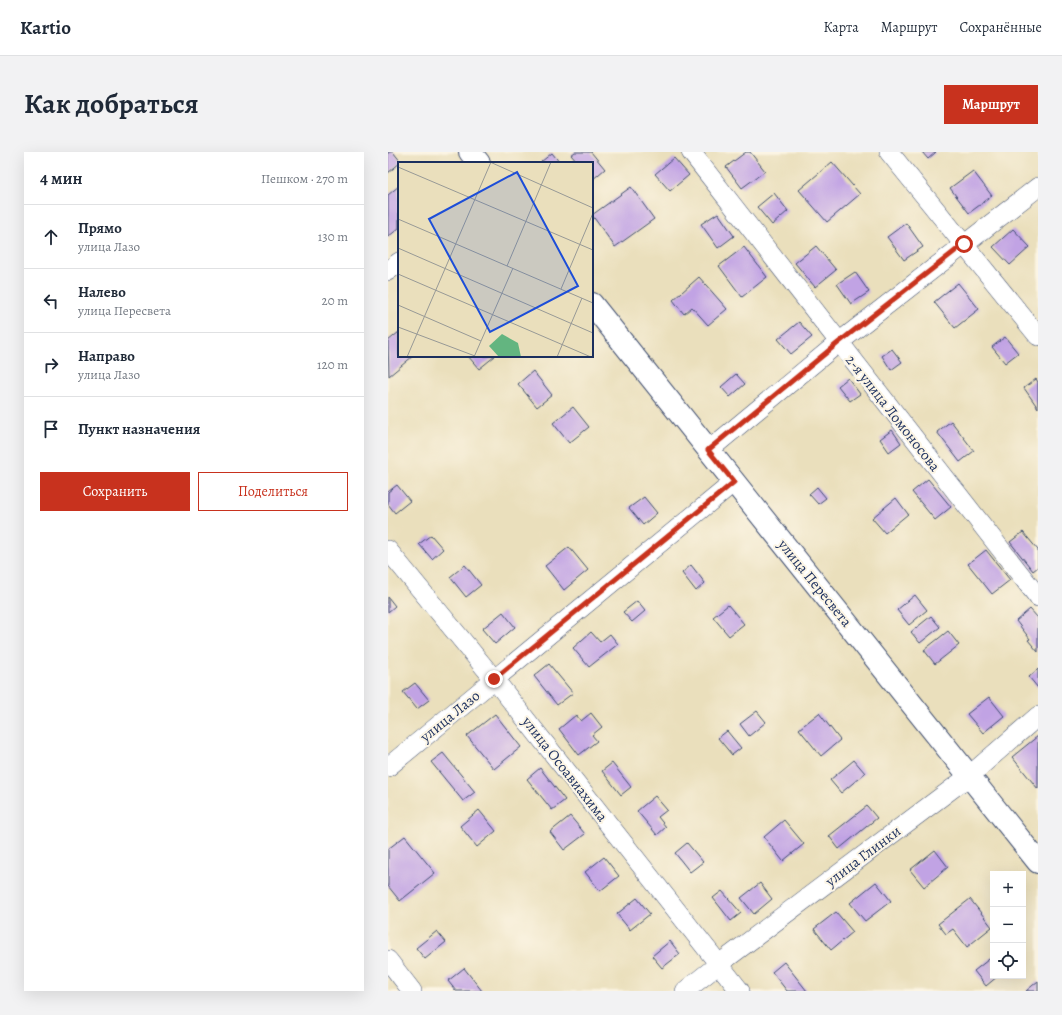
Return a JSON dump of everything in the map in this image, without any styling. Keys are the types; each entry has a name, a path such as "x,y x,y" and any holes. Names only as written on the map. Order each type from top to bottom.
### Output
{"main road":[{"path":"470,152 478,162"},
{"name":"улица Пересвета","path":"593,305 1038,862"}],"street":[{"name":"2-я улица Ломоносова","path":"691,152 838,343 1038,597"},
{"path":"889,152 1038,336"},
{"path":"708,450 838,343 1038,187"},
{"path":"388,271 398,263"},
{"name":"улица Лазо","path":"388,767 734,482"},
{"name":"улица Осоавиахима","path":"388,550 494,679 740,991"},
{"name":"улица Глинки","path":"685,991 969,776 1038,716"},
{"path":"388,960 412,991"}],"building":[{"path":"388,152 393,152 401,162 398,162 398,165 388,173"},
{"path":"575,152 591,152 605,169 593,179 593,162 577,162 571,155"},
{"path":"746,152 750,152 765,171 742,188 726,167"},
{"path":"922,152 936,152 928,159"},
{"path":"552,153 559,162 541,162"},
{"path":"674,158 689,175 670,191 655,174"},
{"path":"832,162 860,194 827,222 799,190"},
{"path":"973,171 992,196 969,213 950,188"},
{"path":"398,187 398,229 388,237 388,195"},
{"path":"631,187 654,219 615,247 593,214"},
{"path":"774,193 788,211 772,225 757,207"},
{"path":"718,213 734,236 718,248 701,224"},
{"path":"906,223 923,247 904,260 887,237"},
{"path":"1013,229 1030,247 1010,265 993,247"},
{"path":"816,246 836,270 815,287 795,263"},
{"path":"744,247 767,277 742,297 719,266"},
{"path":"855,272 869,292 851,304 837,284"},
{"path":"699,277 727,309 708,325 692,307 684,314 673,300"},
{"path":"958,283 979,309 955,328 934,302"},
{"path":"799,322 812,337 791,354 778,339"},
{"path":"398,333 398,357 412,357 389,376 388,341"},
{"path":"1005,337 1018,353 1005,363 992,347"},
{"path":"892,349 902,362 891,370 882,356"},
{"path":"469,357 494,357 479,369"},
{"path":"533,371 552,395 537,407 518,384"},
{"path":"736,374 745,384 730,397 721,387"},
{"path":"848,378 860,394 850,401 838,386"},
{"path":"1036,379 1038,382 1038,408 1024,388"},
{"path":"573,407 589,427 569,443 553,423"},
{"path":"951,421 974,451 960,462 937,432"},
{"path":"892,430 901,443 889,452 880,439"},
{"path":"928,479 951,507 935,520 912,492"},
{"path":"397,485 410,501 395,513 388,504 388,492"},
{"path":"817,487 826,498 818,504 809,494"},
{"path":"644,497 657,513 643,525 629,508"},
{"path":"896,498 908,514 885,533 872,518"},
{"path":"1023,532 1038,550 1038,567 1033,571 1010,542"},
{"path":"431,535 443,549 432,559 419,544"},
{"path":"569,547 588,570 564,590 545,566"},
{"path":"986,550 1010,580 992,594 968,564"},
{"path":"465,565 481,585 466,597 450,577"},
{"path":"691,565 705,583 696,591 682,573"},
{"path":"915,595 927,610 909,625 897,610"},
{"path":"388,597 395,606 388,612"},
{"path":"637,601 645,611 632,622 623,612"},
{"path":"728,605 744,624 729,636 713,617"},
{"path":"1030,609 1038,618 1038,652 1028,640 1030,639 1016,621"},
{"path":"503,612 515,627 495,644 482,629"},
{"path":"931,616 940,627 920,643 911,632"},
{"path":"948,631 959,645 935,664 924,650"},
{"path":"591,632 600,642 610,634 618,644 589,667 573,648"},
{"path":"549,664 573,693 557,705 534,676"},
{"path":"1038,669 1038,688 1029,677"},
{"path":"415,683 429,700 417,709 403,692"},
{"path":"989,697 1004,716 983,733 967,714"},
{"path":"757,711 766,722 749,736 740,724"},
{"path":"591,713 602,727 592,735 597,741 579,755 559,729 576,715 581,721"},
{"path":"819,713 840,740 821,756 799,729"},
{"path":"495,714 521,747 494,769 467,736"},
{"path":"727,731 741,748 732,755 718,738"},
{"path":"1038,736 1038,789 1012,757"},
{"path":"443,753 475,792 463,801 431,762"},
{"path":"854,760 865,773 841,793 830,780"},
{"path":"612,763 631,787 621,795 602,771"},
{"path":"540,768 565,800 552,810 527,779"},
{"path":"655,796 667,810 658,817 666,827 657,835 637,811"},
{"path":"867,806 877,818 839,849 829,836"},
{"path":"479,810 496,831 477,847 460,826"},
{"path":"570,816 585,834 564,850 550,832"},
{"path":"784,820 804,844 783,861 764,837"},
{"path":"405,836 435,873 400,901 388,886 388,849"},
{"path":"687,843 703,862 690,872 675,853"},
{"path":"935,850 948,867 924,887 910,870"},
{"path":"604,857 619,876 600,891 585,872"},
{"path":"876,882 891,901 865,921 850,903"},
{"path":"760,883 772,899 754,914 741,898"},
{"path":"722,891 741,913 731,921 713,898"},
{"path":"637,898 650,914 630,930 617,914"},
{"path":"970,899 990,924 990,929 967,947 953,929 946,934 938,924"},
{"path":"836,912 853,932 831,950 814,929"},
{"path":"437,931 446,942 425,959 416,948"},
{"path":"670,941 680,954 662,968 652,956"},
{"path":"990,958 990,979 994,979 986,986 974,971"},
{"path":"784,962 807,991 787,991 772,972"},
{"path":"464,968 482,991 456,991 448,981"},
{"path":"1038,981 1038,991 1026,991"}],"route":[{"path":"494,679 734,482 708,450 838,343 964,244"}]}
